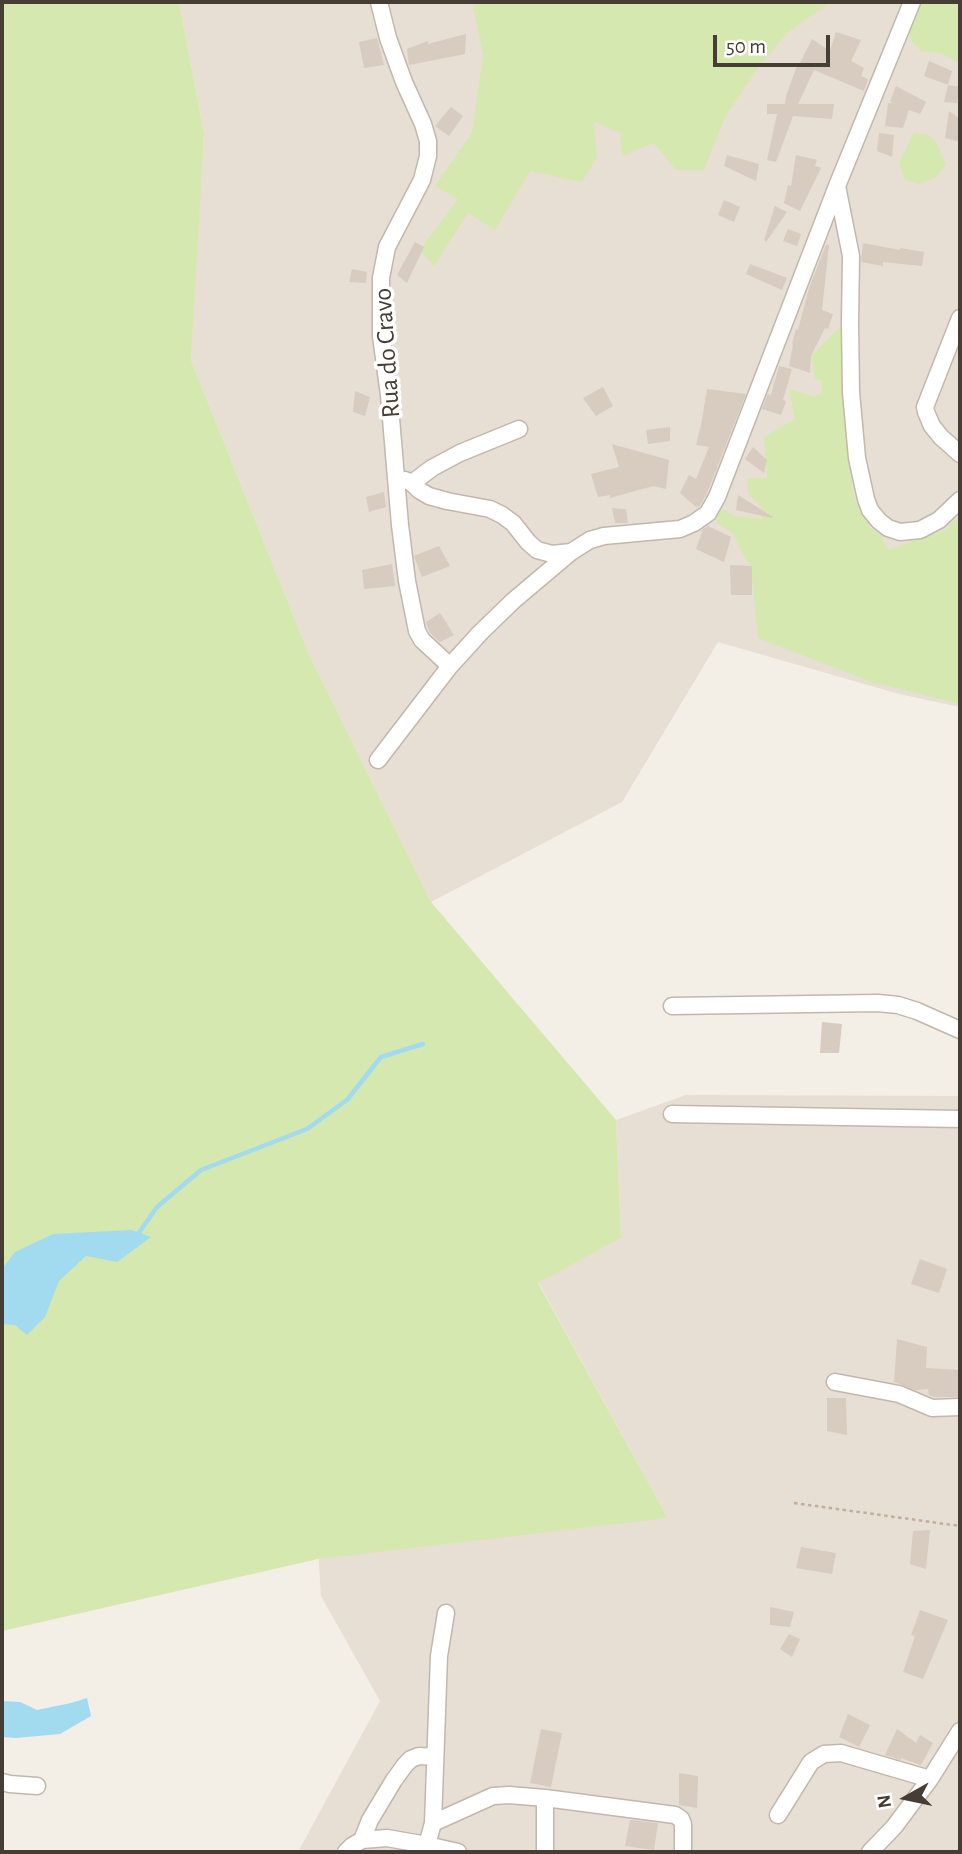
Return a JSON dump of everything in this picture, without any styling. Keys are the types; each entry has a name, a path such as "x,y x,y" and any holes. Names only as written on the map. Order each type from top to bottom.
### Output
{"street":[{"name":"Rua do Cravo","path":"379,2 392,49 428,141 428,156 422,180 387,247 381,278 382,336 400,524 417,631 422,640 450,666"},
{"path":"378,760 450,666 480,633 571,552 590,540 604,536 680,529 708,513 717,497 837,186 912,2"},
{"path":"837,186 851,256 851,392 857,458 870,510 888,528 900,532 920,530 939,520 959,502"},
{"path":"960,318 925,407 932,426 960,454"},
{"path":"412,483 432,468 460,453 519,429"},
{"path":"397,475 429,496 446,502 490,509 502,515 513,523 537,550 552,554 571,552"},
{"path":"672,1006 878,1003 917,1011 960,1030"},
{"path":"672,1114 960,1119"},
{"path":"835,1382 899,1394 933,1408 960,1407"},
{"path":"426,1845 433,1823 439,1656 446,1613"},
{"path":"870,1852 894,1827 930,1779 960,1731"},
{"path":"778,1815 811,1762 824,1754 841,1753 930,1779"},
{"path":"362,1840 370,1821 405,1765 419,1756 435,1757"},
{"path":"2,1782 37,1786"},
{"path":"433,1823 492,1796 509,1795 667,1812 681,1819 683,1852"},
{"path":"545,1798 545,1852"},
{"path":"346,1852 362,1840 387,1838 458,1852"}],"path":[{"path":"793,1503 960,1526"}],"shaded area":[{"path":"179,2 960,2 960,707 899,694 718,642 622,802 431,902 308,652 191,360 204,133"},
{"path":"686,1095 960,1096 960,1852 298,1852 380,1701 321,1596 318,1548 668,1518 538,1282 621,1238 616,1120"}],"green space":[{"path":"2,2 179,2 204,133 191,360 308,652 431,902 616,1120 621,1238 538,1283 668,1518 318,1559 2,1631"},
{"path":"472,2 830,2 787,33 755,72 725,117 704,170 676,170 654,143 622,156 620,133 594,122 597,157 582,182 530,171 495,230 468,213 434,266 420,250 458,199 435,186 472,133 483,55"},
{"path":"918,2 960,2 960,64 941,53 921,51 910,39 909,23"},
{"path":"914,133 928,135 936,142 946,165 935,178 919,184 905,180 899,163"},
{"path":"843,324 845,409 852,485 856,503 865,513 871,529 880,534 888,550 945,530 960,516 960,704 871,682 758,638 751,566 733,534 713,519 723,509 736,517 762,519 761,507 748,493 747,479 767,478 764,437 795,419 789,389 814,397 822,392 822,381 815,379 811,356"}],"water":[{"path":"132,1230 151,1237 117,1262 86,1256 59,1281 45,1317 27,1335 15,1325 2,1324 2,1269 15,1252 53,1234"},
{"path":"87,1698 91,1716 60,1734 2,1737 2,1701 20,1702 37,1710"}],"building":[{"path":"836,32 861,40 851,61 864,68 861,76 868,79 864,91 814,70 798,104 834,104 832,119 793,116 776,162 767,160 777,114 767,114 767,104 785,104 797,66 812,39 830,51"},
{"path":"466,34 465,54 409,65 407,49 428,41 428,44"},
{"path":"377,38 384,65 364,68 359,42"},
{"path":"929,61 952,71 948,85 924,76"},
{"path":"948,85 960,87 957,103 944,102"},
{"path":"896,86 926,102 920,114 909,110 903,128 885,126 888,103 894,103 890,102"},
{"path":"451,107 463,116 449,136 435,126"},
{"path":"949,111 960,119 960,142 945,138"},
{"path":"879,133 894,135 892,157 877,151"},
{"path":"727,155 759,164 756,181 724,166"},
{"path":"796,155 817,160 815,166 821,168 800,211 784,203 788,185 791,186"},
{"path":"724,200 740,207 734,222 718,215"},
{"path":"775,206 787,212 766,242 764,240"},
{"path":"788,229 801,234 797,246 783,241"},
{"path":"415,242 424,247 407,283 397,275"},
{"path":"863,243 924,252 922,266 883,262 883,266 861,262"},
{"path":"826,245 829,245 822,310 833,314 828,329 825,328 811,356 810,373 789,366 796,329 798,330 809,288"},
{"path":"750,264 787,278 782,290 746,274"},
{"path":"352,269 367,272 366,283 349,282"},
{"path":"779,366 792,369 781,415 762,409 768,394 771,395"},
{"path":"603,387 613,406 596,416 583,398"},
{"path":"707,389 746,394 707,493 700,506 696,507 680,493 689,475 696,479 709,447 696,445"},
{"path":"355,391 370,397 365,416 353,412"},
{"path":"670,427 670,441 648,444 646,430"},
{"path":"612,444 669,460 666,489 653,486 610,498 610,495 598,497 591,474 619,467"},
{"path":"753,447 767,460 764,473 745,459"},
{"path":"384,492 386,507 369,512 366,497"},
{"path":"738,495 773,517 736,510"},
{"path":"612,508 626,509 628,523 615,523"},
{"path":"708,526 731,537 724,562 696,549 703,529"},
{"path":"439,546 450,566 422,577 414,556"},
{"path":"392,564 395,586 364,589 362,570"},
{"path":"730,565 752,566 752,595 731,595"},
{"path":"440,613 454,635 440,642 430,633 426,622"},
{"path":"822,1022 842,1024 839,1053 820,1053"},
{"path":"920,1259 947,1269 939,1293 911,1284"},
{"path":"897,1339 927,1347 926,1368 960,1370 960,1397 934,1397 929,1395 928,1389 915,1390 894,1382"},
{"path":"827,1398 846,1398 847,1435 827,1431"},
{"path":"930,1530 926,1569 910,1564 913,1531"},
{"path":"801,1547 836,1553 832,1574 796,1568"},
{"path":"770,1607 794,1612 790,1627 770,1625"},
{"path":"920,1610 948,1620 923,1679 903,1672"},
{"path":"789,1634 800,1639 792,1657 780,1649"},
{"path":"848,1714 870,1725 859,1747 839,1737"},
{"path":"541,1729 562,1733 551,1787 530,1783"},
{"path":"897,1729 916,1743 920,1735 933,1743 921,1765 885,1755"},
{"path":"679,1773 698,1776 697,1808 679,1805"},
{"path":"630,1820 658,1823 654,1850 625,1846"}],"waterway":[{"path":"136,1237 157,1207 201,1170 307,1129 347,1100 381,1057 423,1044"}]}
